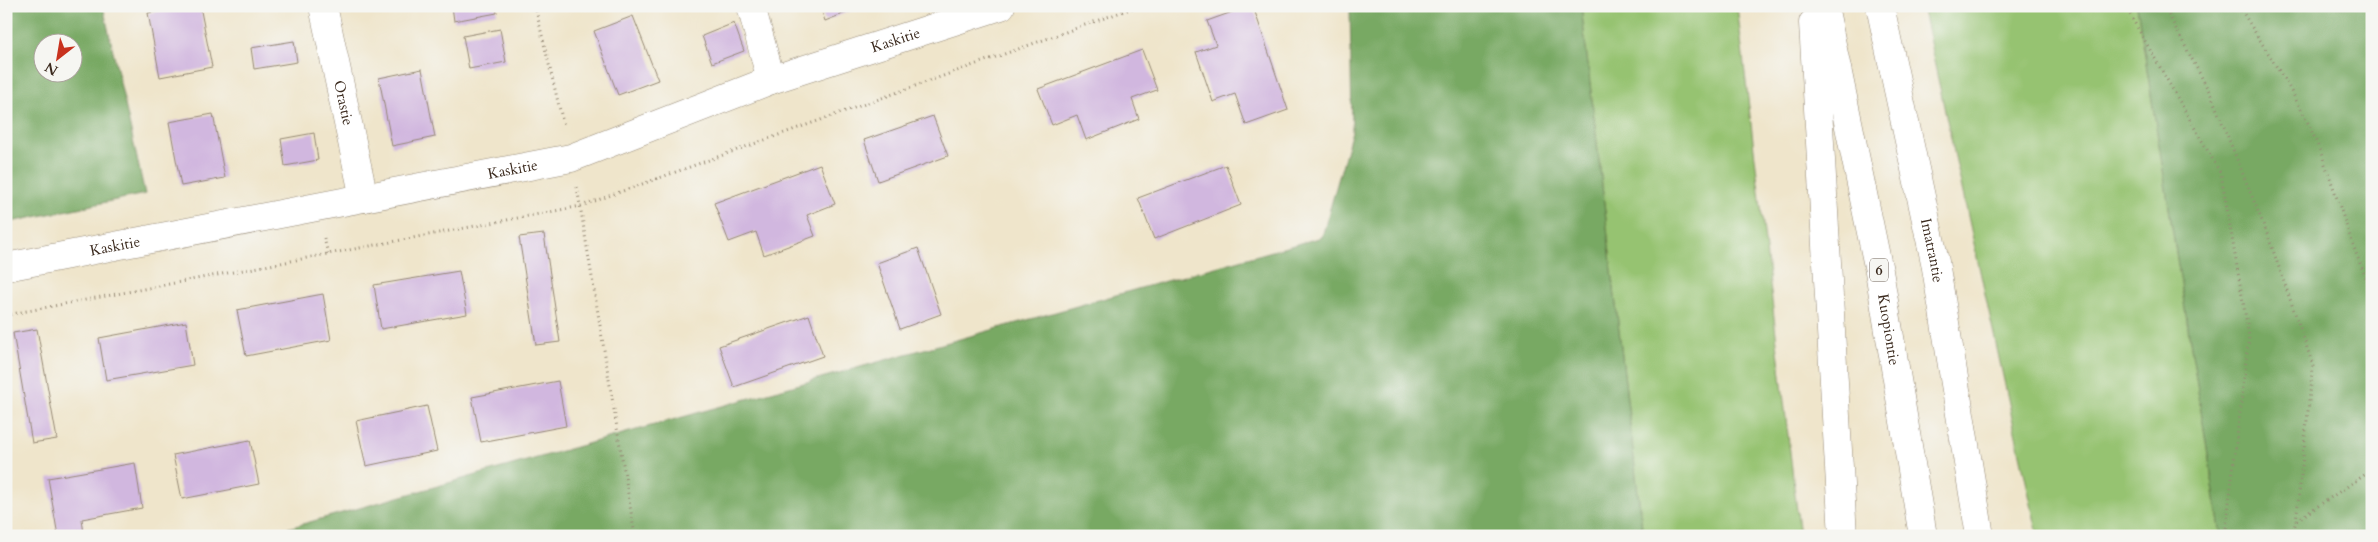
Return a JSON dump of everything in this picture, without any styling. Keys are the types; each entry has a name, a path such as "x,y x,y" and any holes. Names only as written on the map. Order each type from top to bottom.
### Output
{"main road":[{"name":"Orastie","path":"323,6 364,198"},
{"path":"752,6 771,80"},
{"name":"Kaskitie","path":"6,267 571,158 771,80 1001,6"},
{"path":"1812,6 1843,536"},
{"name":"Kuopiontie","path":"1824,6 1879,271 1923,536"},
{"name":"Imatrantie","path":"1880,6 1935,262 1982,536"}],"path":[{"path":"535,6 571,158 635,536"},
{"path":"2125,6 2221,174 2249,336 2225,536"},
{"path":"2164,6 2211,95 2268,236 2313,365 2296,520 2292,536"},
{"path":"2239,6 2307,120 2335,193 2357,261 2372,291"},
{"path":"2296,520 2372,470"}],"green space":[{"path":"6,6 103,6 145,194 6,223"},
{"path":"1350,6 1581,6 1643,536 260,536 1322,237 1352,131"},
{"path":"1581,6 1737,6 1800,536 1643,536"},
{"path":"1922,6 2137,6 2221,536 2038,536"},
{"path":"2137,6 2372,6 2372,536 2221,536"}],"building":[{"path":"183,6 200,6 212,67 160,77 148,13"},
{"path":"452,6 496,6 497,13 454,21"},
{"path":"820,6 863,6 825,21"},
{"path":"1253,6 1288,110 1246,125 1235,94 1213,102 1196,52 1216,45 1207,21"},
{"path":"633,16 658,80 618,95 594,31"},
{"path":"734,23 744,51 712,63 702,36"},
{"path":"500,29 506,62 469,69 463,36"},
{"path":"294,41 297,62 254,69 251,48"},
{"path":"1142,50 1157,90 1132,99 1139,119 1086,140 1077,115 1052,125 1038,89"},
{"path":"422,69 435,137 392,146 379,78"},
{"path":"213,114 225,178 181,186 169,122"},
{"path":"933,116 948,156 878,181 864,140"},
{"path":"314,133 318,160 285,166 281,139"},
{"path":"820,164 835,204 807,215 815,236 764,255 756,232 729,242 714,203"},
{"path":"1226,165 1241,205 1154,239 1138,198"},
{"path":"544,234 560,342 536,345 519,237"},
{"path":"918,248 941,314 900,329 877,263"},
{"path":"459,271 467,314 381,329 374,285"},
{"path":"323,294 331,340 246,356 237,310"},
{"path":"809,315 823,356 734,387 719,346"},
{"path":"186,322 193,365 106,380 99,338"},
{"path":"37,329 57,439 32,443 13,333"},
{"path":"558,381 566,426 481,442 472,397"},
{"path":"427,406 437,451 366,466 356,421"},
{"path":"250,440 259,484 182,499 173,455"},
{"path":"135,463 142,508 82,519 84,534 58,536 48,478"}]}
